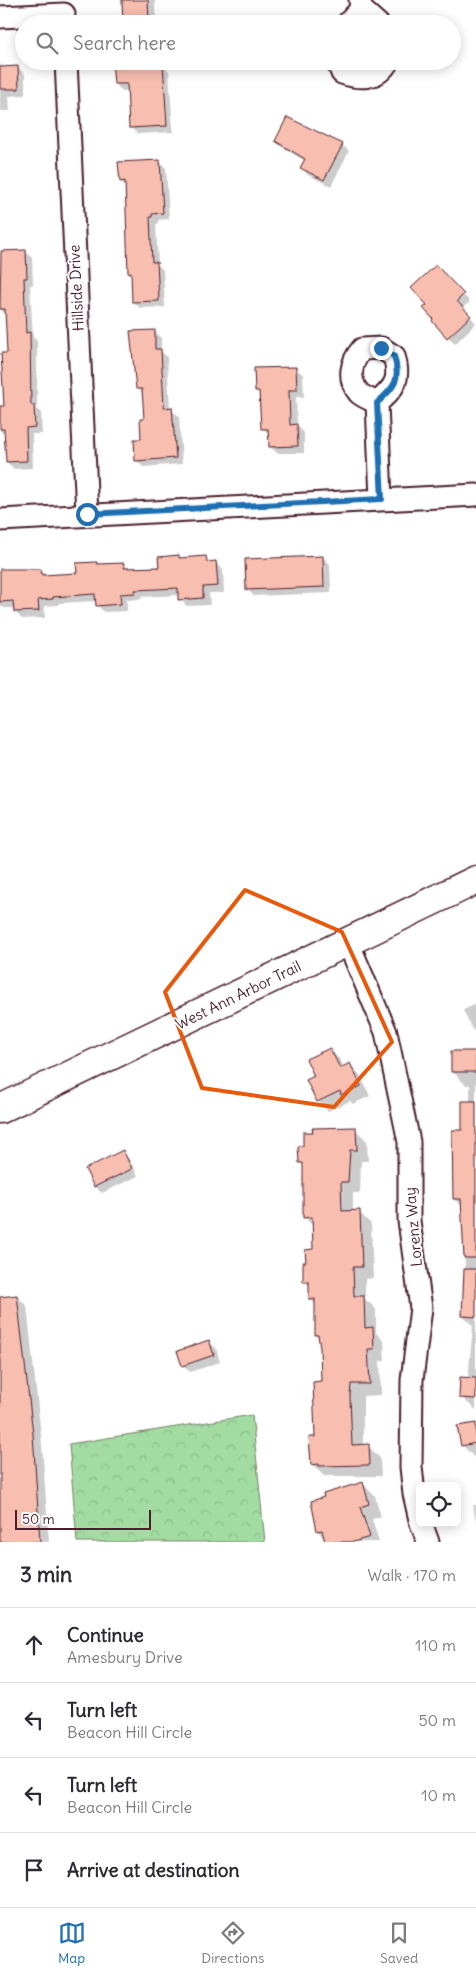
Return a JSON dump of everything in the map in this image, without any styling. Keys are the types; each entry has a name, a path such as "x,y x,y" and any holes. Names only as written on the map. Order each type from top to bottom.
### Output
{"street":[{"path":"25,15 63,12"},
{"path":"0,17 15,16"},
{"name":"Hillside Drive","path":"66,70 87,514"},
{"path":"341,70 342,73 357,78 372,76 378,70"},
{"path":"377,403 382,499"},
{"path":"0,520 476,495"},
{"name":"West Ann Arbor Trail","path":"0,1109 476,880"},
{"name":"Lorenz Way","path":"348,942 386,1032 409,1142 409,1221 421,1308 412,1380 411,1467 416,1503"},
{"path":"422,1527 428,1542"}],"highlighted area":[{"path":"245,890 342,932 392,1042 334,1107 202,1088 165,992"}],"green space":[{"path":"252,1415 265,1542 77,1542 69,1444"}],"building":[{"path":"122,0 148,0 149,15 123,15"},
{"path":"15,66 15,70 18,70 19,89 0,89 0,67"},
{"path":"113,70 163,70 167,126 129,128 127,84 114,84"},
{"path":"287,117 343,144 324,180 300,168 305,159 275,141"},
{"path":"160,160 163,213 152,214 152,217 150,217 152,262 157,262 159,301 132,302 131,272 128,273 125,181 120,182 118,162"},
{"path":"26,250 27,278 24,278 26,333 30,332 31,405 34,405 35,427 26,428 27,461 6,462 4,429 0,429 0,406 4,406 1,353 7,353 5,309 0,309 1,251"},
{"path":"436,265 464,294 457,301 471,316 447,338 423,308 427,305 411,288"},
{"path":"155,330 155,349 161,349 164,408 172,407 176,458 135,461 134,439 141,439 140,419 144,419 142,389 136,389 130,331"},
{"path":"296,367 297,390 289,390 290,425 297,424 298,446 269,447 268,429 261,429 259,391 255,391 254,368"},
{"path":"179,555 179,558 206,556 207,562 216,561 218,586 203,587 203,598 178,600 178,588 135,590 135,593 120,594 121,604 96,606 95,594 53,597 53,599 38,600 39,611 14,612 13,601 0,602 0,569 41,569 42,575 77,573 76,563 124,563 124,568 159,567 158,557"},
{"path":"323,556 324,587 246,590 245,559"},
{"path":"330,1048 340,1068 350,1063 361,1086 341,1095 340,1091 317,1102 306,1080 314,1076 306,1059"},
{"path":"451,1051 476,1051 476,1072 451,1072"},
{"path":"462,1101 476,1101 476,1258 464,1258 461,1199 453,1199 452,1130 462,1130"},
{"path":"356,1127 357,1150 350,1150 348,1182 341,1182 342,1211 360,1210 362,1267 353,1267 354,1296 364,1296 365,1328 373,1327 374,1349 368,1349 370,1384 351,1384 350,1397 352,1445 369,1444 370,1465 319,1466 319,1464 311,1465 309,1437 315,1437 313,1382 321,1381 320,1348 318,1335 315,1335 315,1299 309,1300 309,1282 303,1282 303,1262 306,1262 305,1250 313,1249 312,1217 303,1218 303,1163 299,1163 298,1146 303,1146 303,1132 313,1132 312,1128"},
{"path":"123,1150 132,1169 94,1187 85,1169"},
{"path":"464,1269 476,1269 476,1317 462,1316"},
{"path":"17,1295 33,1434 40,1542 0,1542 0,1297"},
{"path":"209,1340 214,1355 182,1366 177,1351"},
{"path":"460,1377 476,1378 476,1399 459,1398"},
{"path":"476,1423 476,1443 461,1446 457,1426"},
{"path":"363,1482 369,1504 360,1507 370,1537 353,1542 325,1542 322,1530 317,1531 311,1501 324,1497 323,1494"}],"route":[{"path":"87,514 382,499 377,403 393,390 399,371 394,356 381,348"}]}
